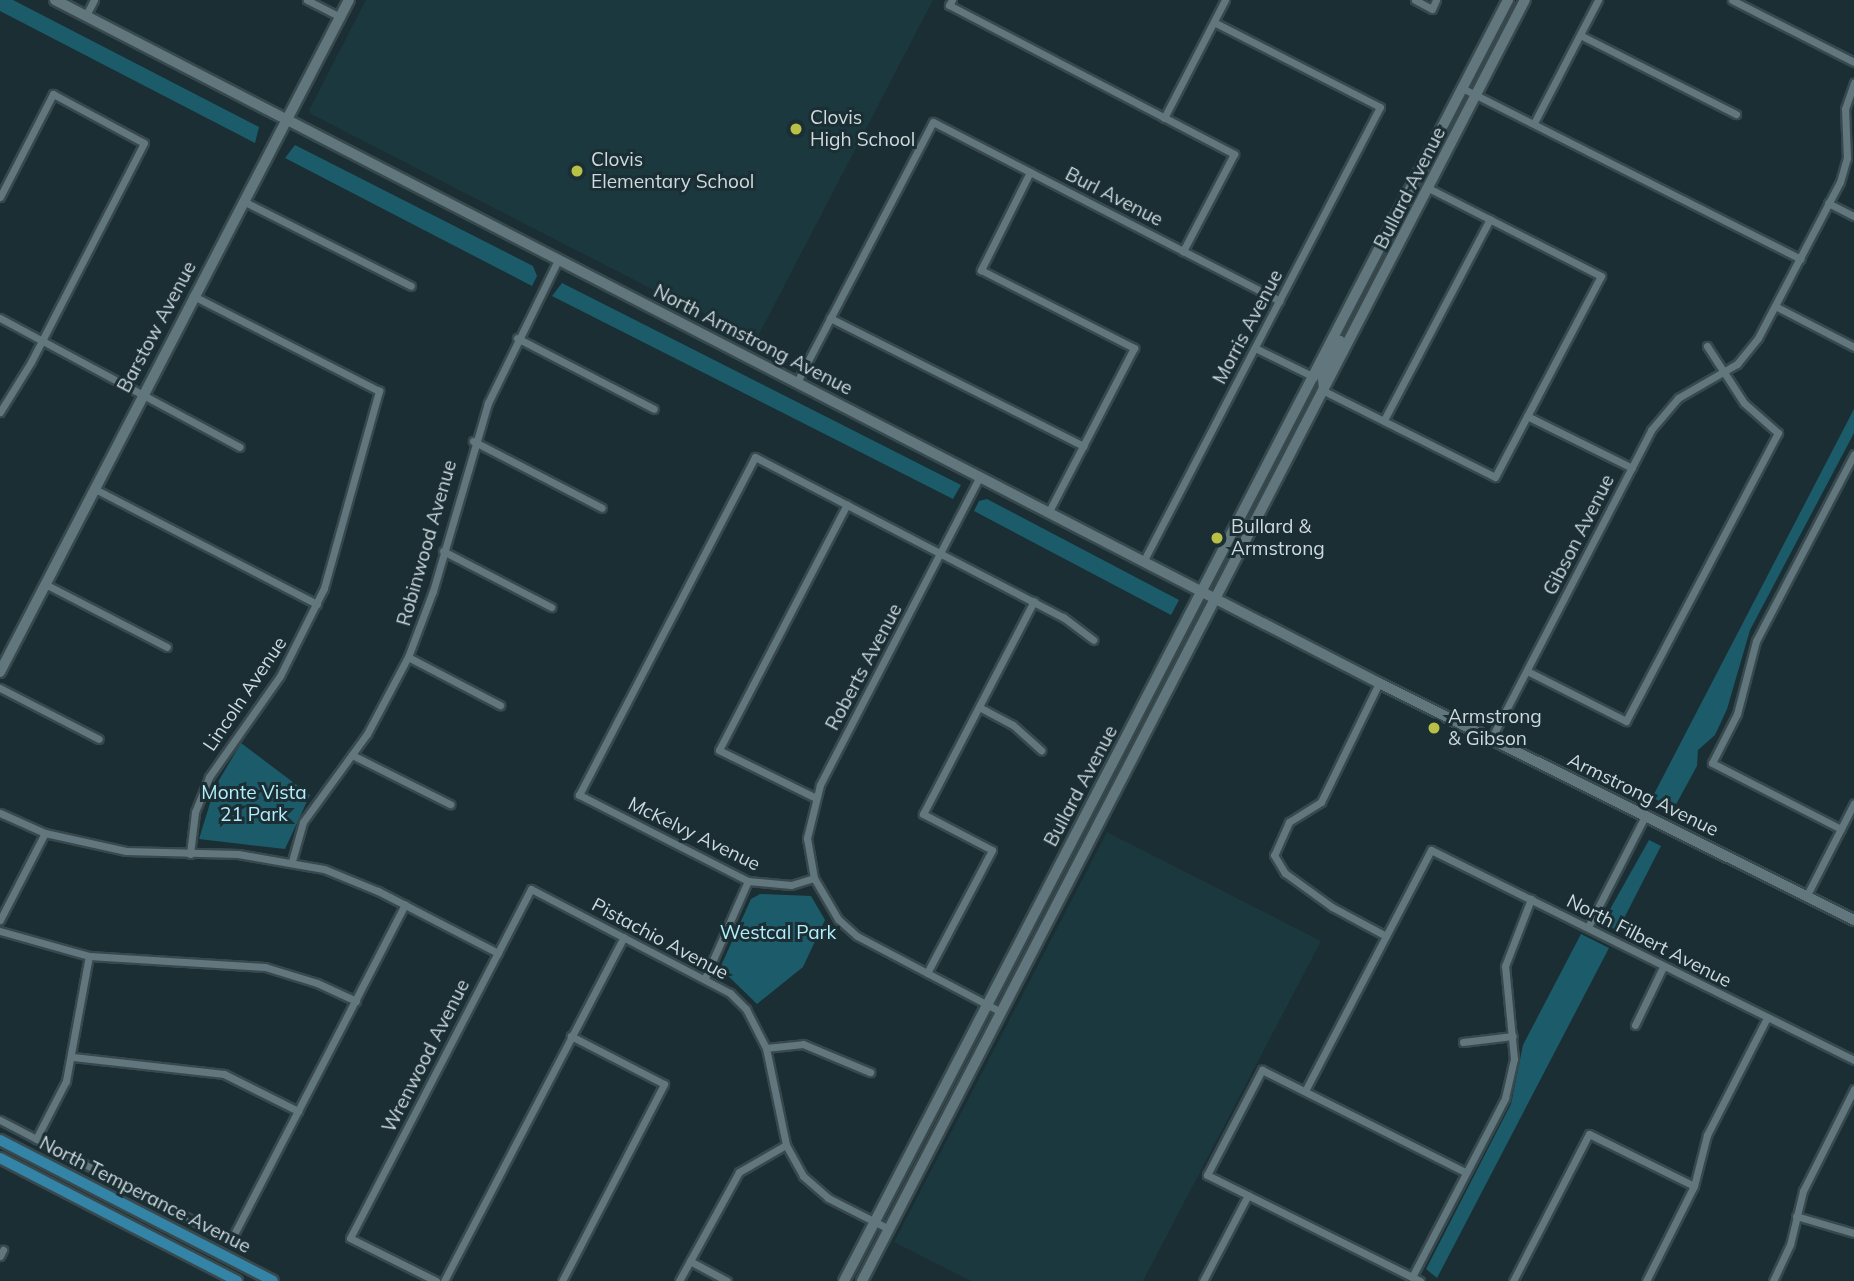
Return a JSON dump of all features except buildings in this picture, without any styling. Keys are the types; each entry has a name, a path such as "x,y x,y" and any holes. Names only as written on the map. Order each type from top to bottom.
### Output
{"main road":[{"path":"55,0 286,122"},
{"name":"Barstow Avenue","path":"0,672 142,392 349,0"},
{"name":"Bullard Avenue","path":"845,1280 1508,0"},
{"name":"Bullard Avenue","path":"862,1281 1430,189 1525,0"},
{"name":"North Armstrong Avenue","path":"286,122 1202,592"},
{"name":"Bullard Avenue","path":"1324,391 1323,378 1350,308"},
{"name":"Armstrong Avenue","path":"1202,592 1491,740 1807,895"},
{"path":"1807,895 1854,920"},
{"name":"North Temperance Avenue","path":"0,1140 273,1281"},
{"name":"North Temperance Avenue","path":"0,1158 237,1281"}],"street":[{"path":"86,15 94,0"},
{"path":"307,0 341,17"},
{"path":"1164,118 1225,0"},
{"path":"1415,0 1432,9 1436,0"},
{"path":"1534,123 1598,0"},
{"path":"1732,0 1854,62"},
{"path":"950,3 1234,154 1183,251"},
{"name":"Morris Avenue","path":"1143,562 1380,107 1214,22"},
{"path":"1580,36 1736,114"},
{"name":"Gibson Avenue","path":"1491,740 1663,412 1678,398 1724,372 1748,353 1775,306 1828,203 1847,158 1845,125 1854,83"},
{"path":"1464,89 1800,258"},
{"path":"0,197 53,94 144,143 42,340 0,412"},
{"name":"Burl Avenue","path":"830,318 933,122 1280,301"},
{"path":"1845,125 1854,124"},
{"path":"1030,172 981,270 1134,348 1048,513"},
{"path":"1324,391 1495,477 1601,276 1430,189"},
{"path":"243,201 411,286"},
{"path":"1828,203 1854,216"},
{"path":"1384,420 1490,219"},
{"name":"Robinwood Avenue","path":"292,861 303,822 352,755 408,657 443,551 473,441 517,338 558,260"},
{"name":"Lincoln Avenue","path":"190,854 195,812 209,777 280,676 317,604 379,391 193,296"},
{"path":"1775,306 1854,346"},
{"path":"0,318 240,447"},
{"path":"797,382 830,318 1083,446"},
{"path":"517,338 653,409"},
{"path":"1527,671 1626,721 1778,433 1755,415 1707,346"},
{"path":"1255,348 1314,377"},
{"path":"1527,416 1632,468"},
{"path":"473,441 602,508"},
{"path":"1841,829 1712,763 1737,714 1756,641 1854,454"},
{"name":"McKelvy Avenue","path":"814,878 780,886 748,881 579,795 755,457 847,505"},
{"name":"Roberts Avenue","path":"814,878 807,838 814,797 979,478"},
{"path":"95,489 317,604"},
{"path":"814,797 719,750 847,505 1034,601 1093,640"},
{"path":"443,551 551,607"},
{"path":"45,584 167,647"},
{"path":"928,972 992,850 923,814 1034,601"},
{"path":"408,657 500,705"},
{"path":"1305,1091 1386,936 1332,907 1285,873 1273,855 1289,822 1321,802 1379,683"},
{"path":"0,688 99,739"},
{"path":"979,707 1013,725 1041,750"},
{"path":"352,755 450,804"},
{"path":"1807,895 1854,803"},
{"path":"0,813 45,833 126,851 292,861 356,881 498,953"},
{"path":"1588,927 1645,816"},
{"path":"0,920 45,833"},
{"name":"North Filbert Avenue","path":"1386,936 1431,850 1854,1060"},
{"path":"814,878 825,902 857,936 1001,1012"},
{"path":"705,978 748,881"},
{"name":"Pistachio Avenue","path":"531,890 705,978 746,1009 766,1048 786,1145 815,1189 888,1229"},
{"name":"Wrenwood Avenue","path":"436,1281 350,1238 531,890"},
{"path":"1412,1277 1504,1098 1514,1059 1513,1036 1503,987 1505,966 1531,900"},
{"path":"0,1120 231,1240 405,905"},
{"path":"0,931 89,956 156,963 235,962 288,972 355,1001"},
{"path":"444,1281 624,937"},
{"path":"36,1139 73,1057 89,956"},
{"path":"1635,1025 1663,967"},
{"path":"1646,1281 1694,1186 1707,1135 1767,1018"},
{"path":"562,1281 664,1084 571,1036"},
{"path":"1463,1042 1513,1036"},
{"path":"766,1048 803,1044 870,1072"},
{"path":"73,1057 224,1074 298,1111"},
{"path":"1420,1281 1208,1175 1262,1070 1465,1172"},
{"path":"1773,1281 1787,1252 1807,1182 1854,1088"},
{"path":"1513,1281 1589,1134 1694,1186"},
{"path":"679,1281 739,1172 786,1145"},
{"path":"1203,1281 1248,1195"},
{"path":"1796,1216 1854,1233"},
{"path":"690,1261 727,1281"}],"shaded area":[{"name":"Clovis Elementary School","path":"366,0 933,0 755,342 311,114 309,110"},
{"path":"1107,832 1321,941 1143,1281 971,1281 894,1242"}],"green space":[{"path":"0,0 13,0 259,127 255,143 0,11"},
{"path":"295,145 533,266 537,276 532,286 285,158"},
{"path":"562,283 961,485 953,499 552,296"},
{"path":"1854,409 1854,433 1750,630 1727,709 1715,735 1698,750 1697,766 1674,808 1652,798"},
{"path":"987,499 1179,600 1171,615 974,511 979,501"},
{"name":"Monte Vista 21 Park","path":"241,743 310,795 285,849 199,839 215,787"},
{"path":"1649,840 1661,846 1617,932 1604,920"},
{"name":"Westcal Park","path":"760,894 811,896 825,920 803,967 757,1004 720,968 751,899"},
{"path":"1581,934 1609,948 1437,1278 1426,1269 1511,1104 1523,1045"}],"place":[{"name":"Clovis High School","path":"796,129"},
{"name":"Clovis Elementary School","path":"577,171"},
{"name":"Bullard & Armstrong","path":"1217,538"},
{"name":"Armstrong & Gibson","path":"1434,728"}]}
